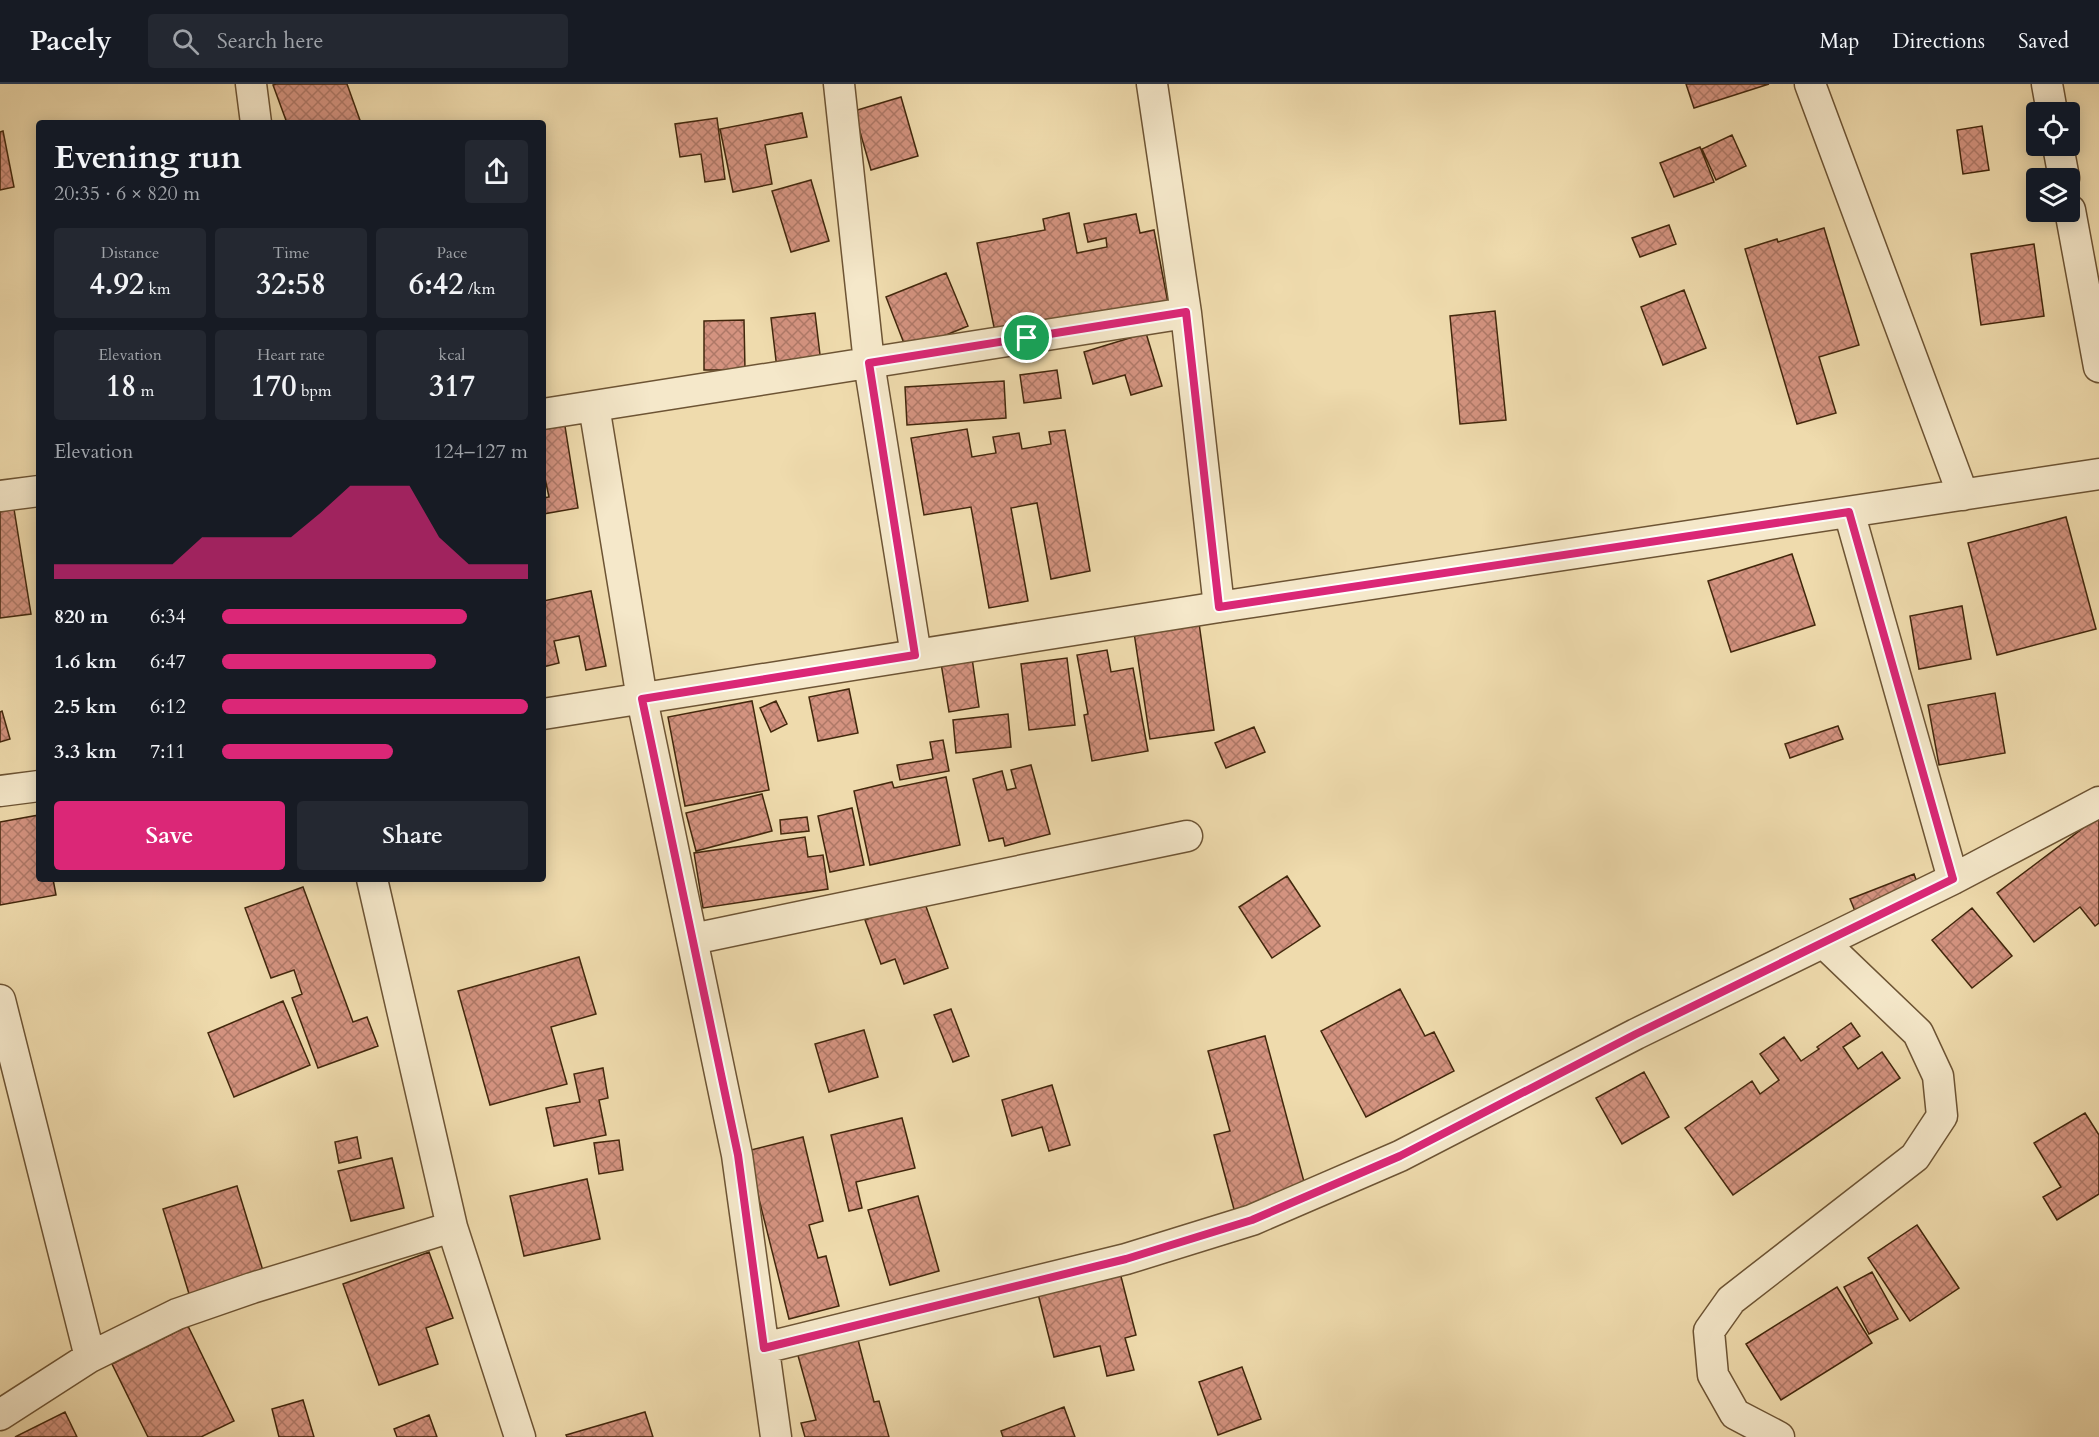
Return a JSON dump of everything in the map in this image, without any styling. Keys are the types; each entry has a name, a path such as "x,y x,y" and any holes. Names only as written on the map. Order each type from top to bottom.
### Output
{"street":[{"path":"251,84 256,120"},
{"path":"839,84 869,363 915,655"},
{"path":"1152,84 1186,312 1219,607"},
{"path":"1810,84 1963,495"},
{"path":"2047,84 2050,102"},
{"path":"2072,222 2099,367"},
{"path":"546,414 1186,312"},
{"path":"594,406 642,699 738,1155 776,1437"},
{"path":"546,714 1219,607 2099,474"},
{"path":"0,496 36,490"},
{"path":"1849,512 1953,879"},
{"path":"0,791 36,786"},
{"path":"764,1348 1126,1259 1252,1220 1400,1156 1636,1034 1953,879 2099,802"},
{"path":"693,939 1188,836"},
{"path":"373,882 452,1227 520,1437"},
{"path":"1779,1437 1735,1414 1713,1375 1709,1331 1731,1300 1915,1157 1942,1116 1938,1076 1917,1033 1824,943"},
{"path":"0,1000 90,1357"},
{"path":"0,1416 90,1357 177,1314 252,1288 452,1227"}],"building":[{"path":"347,84 360,120 286,120 273,85"},
{"path":"1686,84 1769,84 1694,108"},
{"path":"901,97 918,156 871,170 854,111"},
{"path":"802,113 807,137 765,145 772,184 733,192 720,129"},
{"path":"717,118 725,179 705,182 701,154 680,157 675,124"},
{"path":"1982,126 1989,170 1963,174 1957,130"},
{"path":"3,131 14,187 0,190 0,132"},
{"path":"1732,135 1746,166 1716,180 1702,149"},
{"path":"1700,147 1714,182 1674,197 1660,163"},
{"path":"811,180 829,241 791,252 772,191"},
{"path":"1069,213 1077,253 1107,247 1106,238 1088,242 1084,224 1136,214 1140,233 1154,230 1168,303 996,337 977,243 1045,230 1043,219"},
{"path":"1669,225 1676,244 1640,257 1632,238"},
{"path":"1824,228 1859,345 1819,357 1836,413 1797,424 1745,249"},
{"path":"2034,244 2044,316 1981,325 1971,254"},
{"path":"946,273 968,326 907,351 886,297"},
{"path":"1684,290 1706,348 1663,365 1641,307"},
{"path":"1495,311 1506,420 1460,424 1450,316"},
{"path":"815,313 821,363 777,369 771,318"},
{"path":"744,320 745,370 704,370 704,321"},
{"path":"1146,333 1162,386 1131,395 1125,375 1093,384 1084,352"},
{"path":"1057,370 1061,398 1024,403 1020,375"},
{"path":"1004,381 1006,418 907,425 905,387"},
{"path":"564,420 578,508 546,513 546,498 549,497 546,483 546,423"},
{"path":"967,429 972,457 996,453 993,437 1019,433 1022,449 1051,444 1049,432 1065,430 1090,571 1051,579 1037,503 1011,508 1028,601 989,608 971,507 924,515 911,438"},
{"path":"14,509 31,614 0,618 0,512"},
{"path":"2066,517 2096,629 1997,655 1968,543"},
{"path":"1792,554 1815,625 1731,652 1708,581"},
{"path":"591,591 606,666 586,670 579,636 554,641 559,663 546,666 546,600"},
{"path":"1962,606 1971,659 1919,669 1910,616"},
{"path":"1198,616 1214,730 1150,739 1133,626"},
{"path":"1107,650 1111,672 1133,668 1148,751 1092,761 1084,715 1088,714 1077,655"},
{"path":"972,658 979,707 949,712 941,663"},
{"path":"1067,658 1075,725 1029,730 1021,664"},
{"path":"849,689 858,733 818,741 809,697"},
{"path":"1995,693 2005,753 1939,765 1928,705"},
{"path":"752,701 769,790 685,806 668,717"},
{"path":"776,701 787,724 771,732 760,708"},
{"path":"2,711 10,739 0,742 0,712"},
{"path":"1008,714 1011,747 956,753 953,720"},
{"path":"1838,726 1843,739 1790,758 1785,744"},
{"path":"1254,727 1265,752 1226,768 1215,743"},
{"path":"943,740 949,771 900,780 897,765 933,759 930,742"},
{"path":"1031,765 1050,834 1005,846 1003,838 989,841 973,779 1002,771 1007,790 1016,788 1011,770"},
{"path":"946,777 960,845 870,865 854,791 892,782 894,788"},
{"path":"762,794 772,831 696,851 686,813"},
{"path":"852,808 864,865 830,872 818,816"},
{"path":"36,816 36,882 54,882 56,895 0,905 0,822"},
{"path":"2099,816 2099,923 2095,926 2080,907 2034,942 1997,893"},
{"path":"807,817 809,831 781,834 780,820"},
{"path":"805,837 808,857 823,855 828,889 703,908 694,853"},
{"path":"1914,874 1920,891 1857,916 1850,899"},
{"path":"1287,876 1320,926 1272,958 1239,907"},
{"path":"303,887 353,1022 367,1017 378,1046 318,1068 292,998 302,994 294,970 271,978 245,908"},
{"path":"923,898 948,968 904,984 895,959 881,964 865,920"},
{"path":"1972,908 2012,956 1972,988 1932,940"},
{"path":"579,957 596,1014 551,1027 567,1084 490,1105 458,991"},
{"path":"1400,989 1425,1036 1434,1032 1454,1071 1366,1117 1321,1031"},
{"path":"283,1001 310,1065 234,1097 208,1033"},
{"path":"951,1009 969,1056 953,1062 934,1015"},
{"path":"1851,1023 1860,1036 1843,1047 1858,1069 1882,1052 1900,1078 1733,1195 1685,1128 1752,1081 1760,1094 1779,1080 1760,1054 1784,1037 1801,1061"},
{"path":"864,1030 878,1077 829,1092 815,1044"},
{"path":"1265,1036 1307,1193 1235,1213 1214,1135 1230,1131 1208,1051"},
{"path":"603,1068 608,1098 599,1100 606,1135 554,1146 546,1108 580,1102 574,1074"},
{"path":"1644,1072 1669,1117 1622,1144 1596,1098"},
{"path":"1052,1085 1070,1145 1049,1151 1042,1127 1012,1136 1002,1100"},
{"path":"2085,1113 2099,1135 2099,1194 2057,1220 2043,1197 2061,1187 2034,1143"},
{"path":"902,1118 915,1168 856,1182 862,1208 849,1211 831,1135"},
{"path":"357,1137 361,1158 339,1163 335,1142"},
{"path":"803,1137 823,1221 809,1225 818,1258 826,1256 839,1306 789,1319 747,1151"},
{"path":"619,1140 623,1170 599,1174 594,1143"},
{"path":"392,1158 404,1208 351,1221 338,1171"},
{"path":"587,1179 600,1239 524,1256 510,1196"},
{"path":"237,1186 264,1274 190,1297 163,1209"},
{"path":"918,1196 939,1271 890,1285 868,1210"},
{"path":"1917,1225 1959,1288 1910,1321 1868,1258"},
{"path":"429,1252 453,1318 426,1328 438,1364 379,1385 343,1284"},
{"path":"1116,1257 1136,1335 1125,1338 1134,1370 1107,1376 1100,1346 1054,1357 1034,1278"},
{"path":"1872,1272 1898,1319 1869,1334 1844,1287"},
{"path":"1837,1287 1872,1343 1781,1400 1746,1344"},
{"path":"188,1326 234,1421 201,1437 148,1437 112,1364"},
{"path":"857,1336 874,1402 879,1401 889,1437 805,1437 801,1423 816,1420 797,1352"},
{"path":"1242,1367 1261,1419 1218,1435 1199,1382"},
{"path":"303,1400 314,1437 279,1437 272,1409"},
{"path":"1064,1407 1075,1437 1003,1437 1001,1431"},
{"path":"65,1412 77,1437 15,1437"},
{"path":"645,1412 653,1437 567,1437 566,1435"},
{"path":"429,1415 437,1437 397,1437 394,1429"}],"route":[{"path":"1186,312 1219,607 1849,512 1953,879 1636,1034 1400,1156 1252,1220 1126,1259 764,1348 738,1155 642,699 915,655 869,363 1027,338 1186,312"}]}
